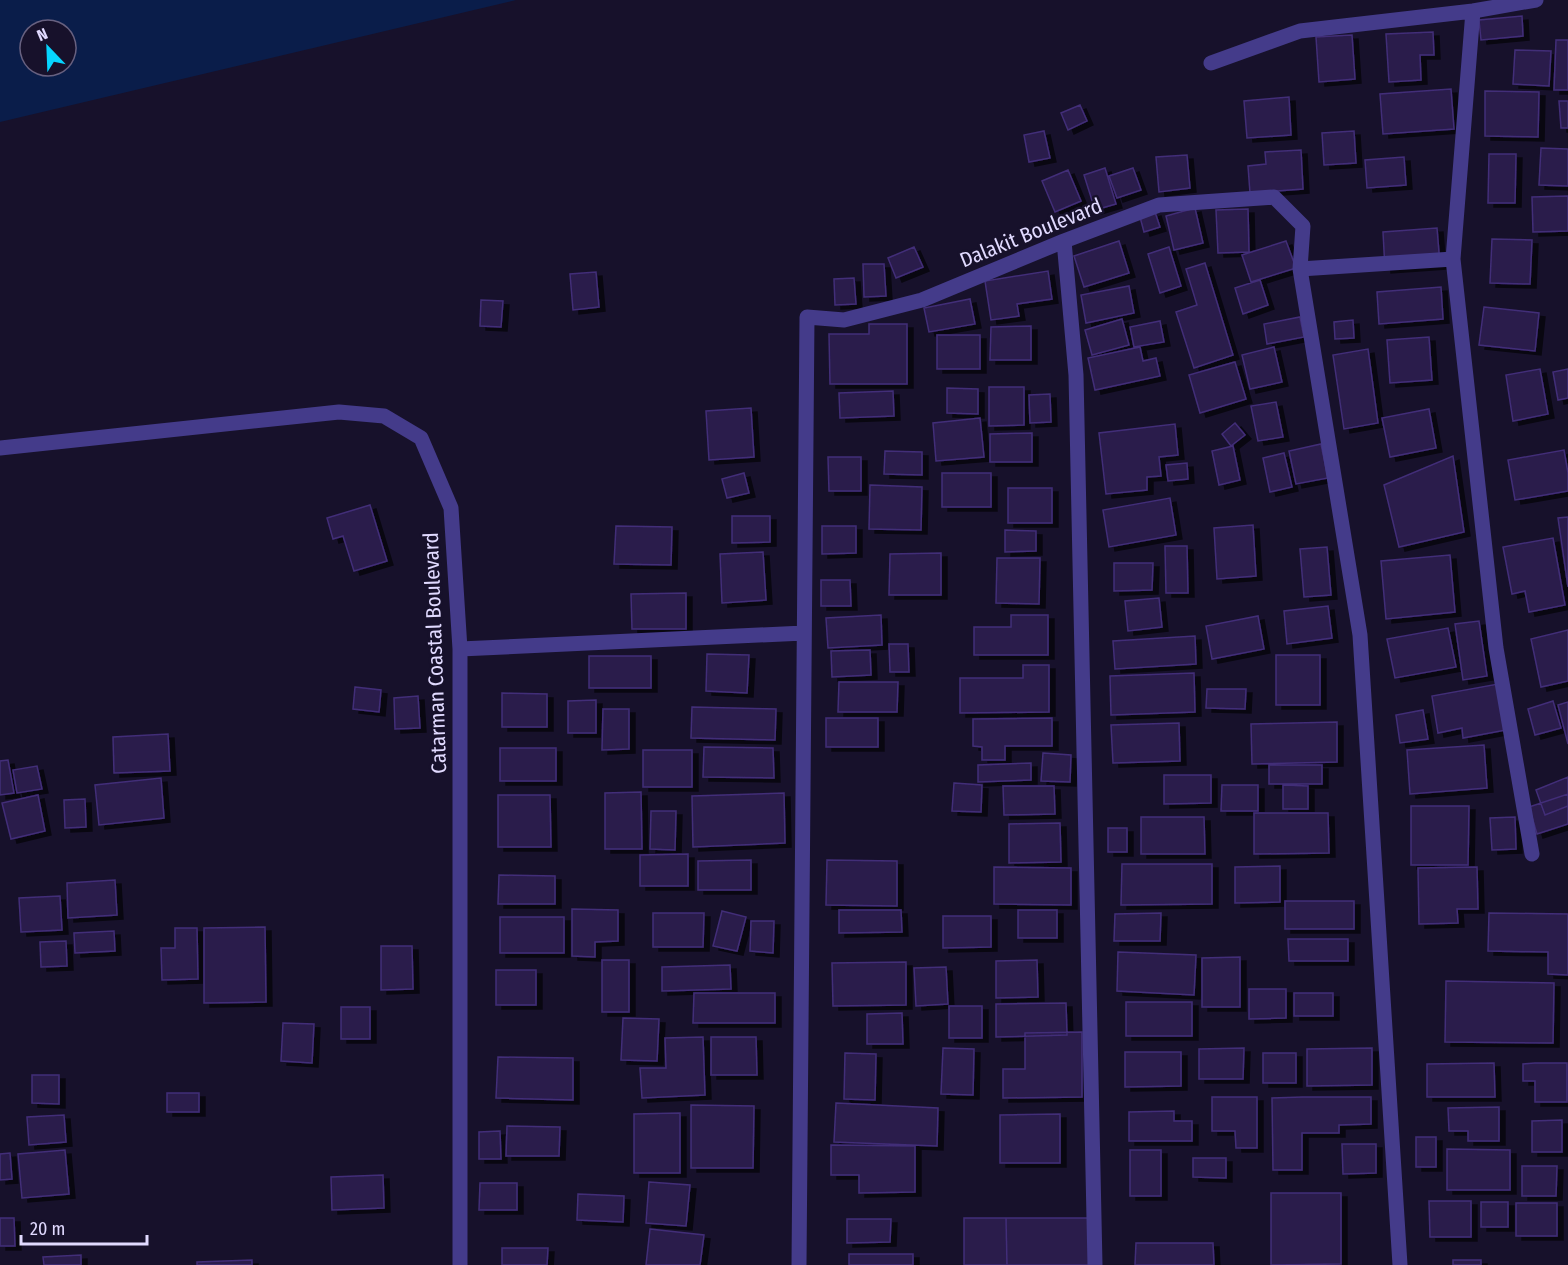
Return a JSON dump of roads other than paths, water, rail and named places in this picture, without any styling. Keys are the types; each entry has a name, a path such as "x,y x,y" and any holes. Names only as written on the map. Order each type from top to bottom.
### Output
{"street":[{"path":"1211,63 1299,31 1473,11 1536,0"},
{"path":"1473,11 1453,259 1496,648 1532,854"},
{"name":"Dalakit Boulevard","path":"804,633 807,318 844,320 922,300 1064,241 1159,205 1274,197 1303,226 1300,269"},
{"path":"1064,241 1076,375 1095,1265"},
{"path":"1400,1265 1360,635 1300,269 1453,259"},
{"name":"Catarman Coastal Boulevard","path":"0,448 339,412 384,416 421,438 450,508 460,649 460,1265"},
{"path":"460,649 804,633 799,1265"}],"water":[{"path":"0,0 516,0 0,122"}]}
